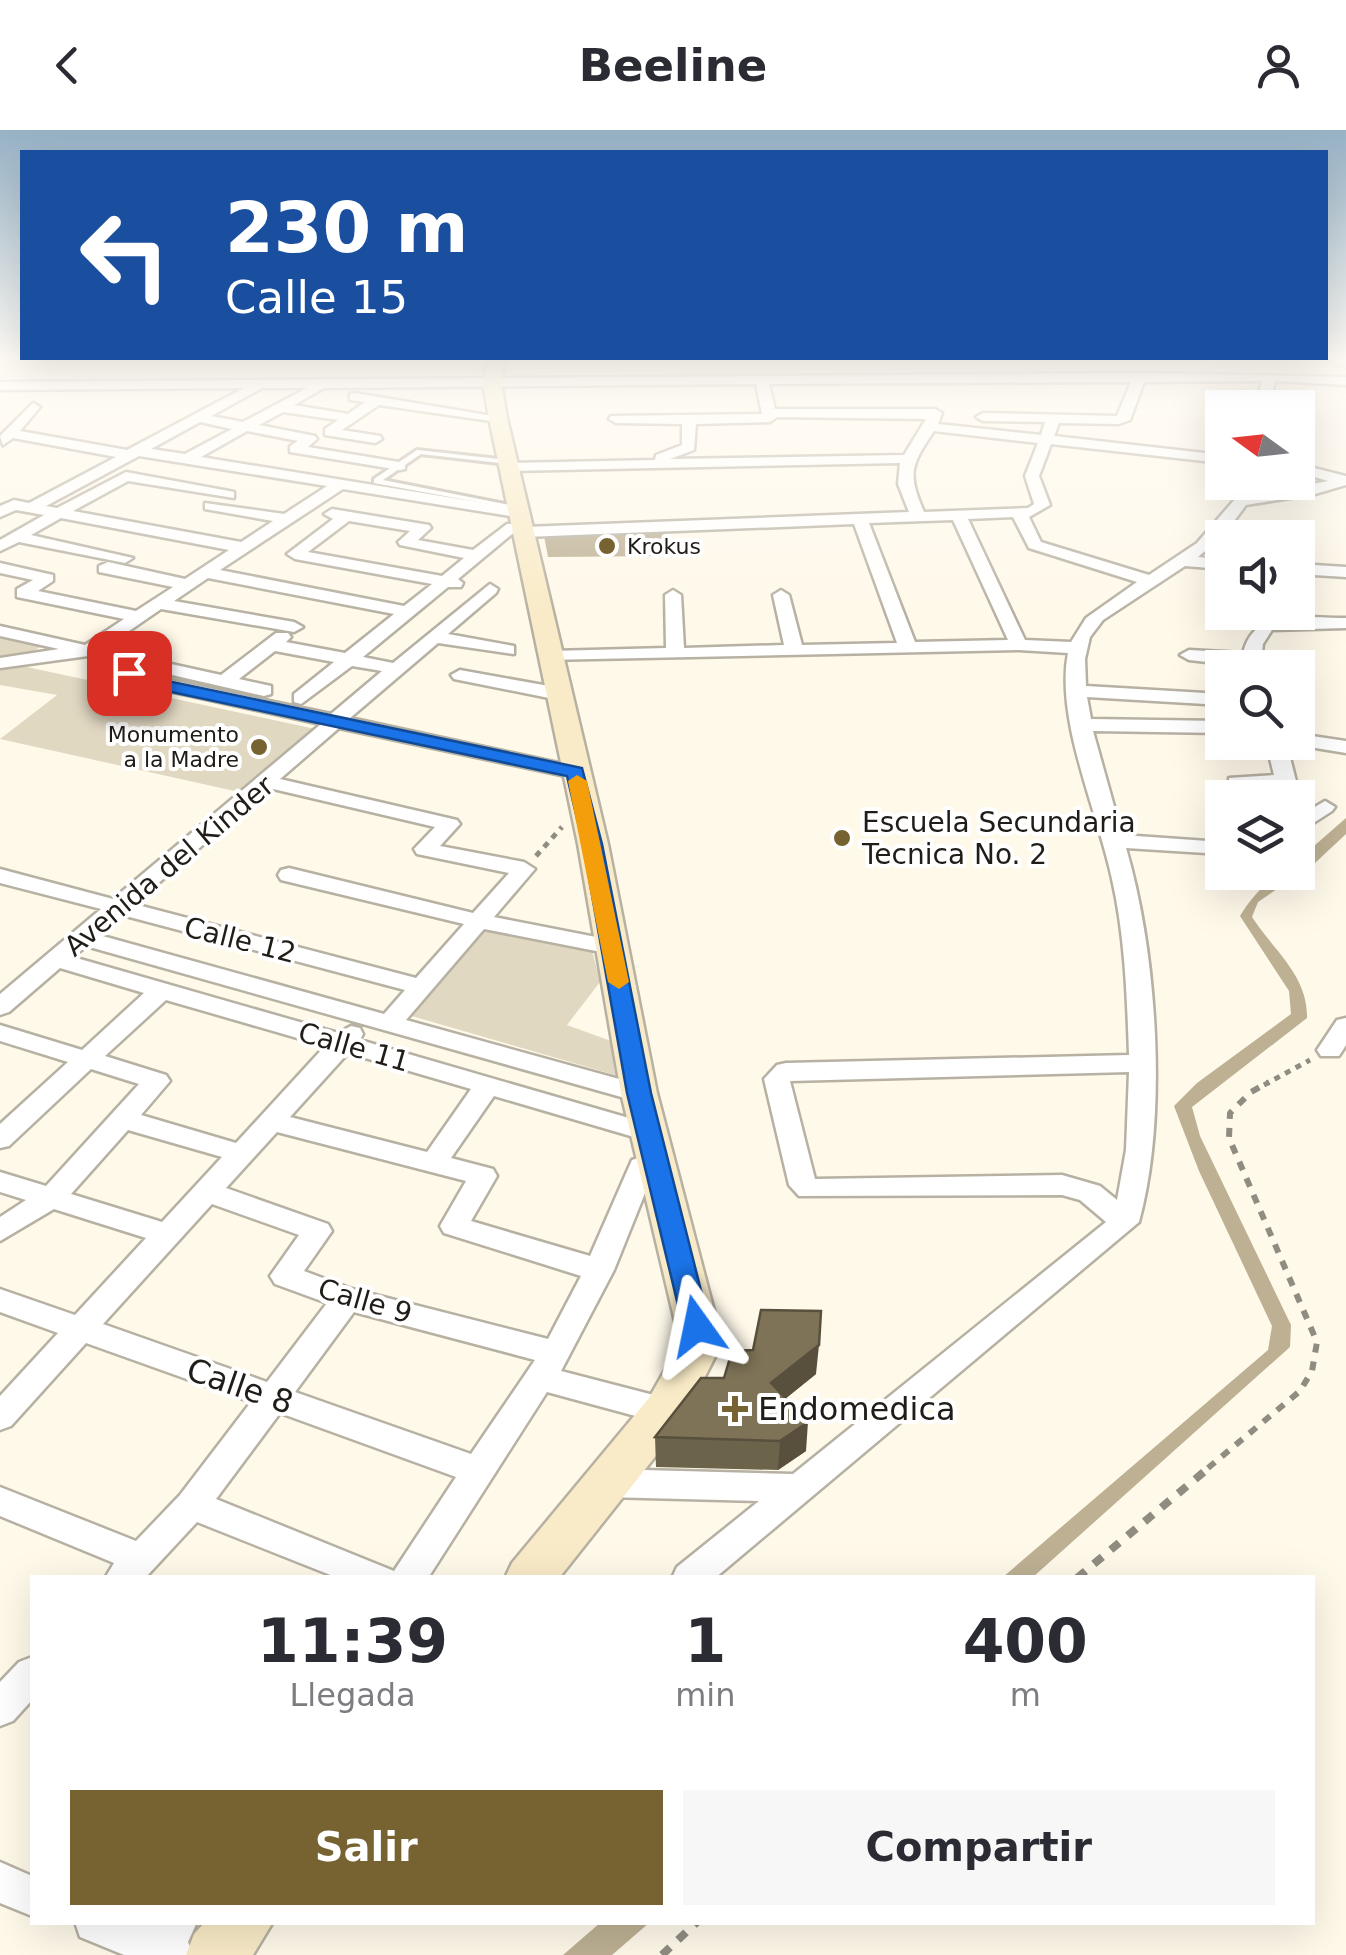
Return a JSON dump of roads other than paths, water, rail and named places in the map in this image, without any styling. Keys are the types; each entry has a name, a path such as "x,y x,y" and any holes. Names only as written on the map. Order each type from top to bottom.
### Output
{"street":[{"path":"61,445 186,459 341,483 432,498 520,520 861,521 1040,510 1042,505 1032,476 1042,445"},
{"path":"0,512 14,505 37,504 148,445"},
{"path":"186,459 212,445"},
{"path":"300,445 294,449 400,466"},
{"path":"504,445 593,844 639,1093 697,1326 697,1351 686,1378 664,1411 531,1575"},
{"path":"647,465 689,445"},
{"path":"918,445 904,478 919,518"},
{"path":"1105,445 1205,457"},
{"path":"279,474 313,452"},
{"path":"509,465 909,459"},
{"path":"1315,473 1343,480"},
{"path":"0,546 9,535 67,510 126,476 229,496"},
{"path":"1315,490 1343,480"},
{"path":"0,663 88,651 341,483"},
{"path":"0,493 246,548"},
{"path":"395,524 432,498"},
{"path":"692,1575 1125,1222 1136,1196 1140,1063 1133,940 1114,841 1077,691 1077,648 1093,620 1148,580 1184,561 1224,529 1239,500"},
{"path":"210,506 346,516 423,528 406,542 477,556"},
{"path":"1019,513 1035,544 1148,580"},
{"path":"346,516 294,554 446,582"},
{"path":"960,516 1019,645"},
{"path":"301,698 520,520"},
{"path":"861,521 908,648"},
{"path":"269,532 313,540"},
{"path":"9,535 125,558 105,569 190,585"},
{"path":"1184,561 1205,563"},
{"path":"0,568 47,578 23,594 140,617"},
{"path":"1315,570 1346,572"},
{"path":"208,573 409,612"},
{"name":"Avenida del Kinder","path":"5,997 58,960 490,589 446,582"},
{"path":"781,594 794,649"},
{"path":"672,595 675,652"},
{"path":"160,604 294,627 225,681"},
{"path":"1254,650 1261,629 1268,625 1346,623"},
{"path":"0,631 301,698 344,716"},
{"path":"435,636 508,650"},
{"path":"273,645 398,669"},
{"path":"550,656 1019,645 1077,648"},
{"path":"1190,654 1205,656"},
{"path":"142,662 129,677 344,716 575,772"},
{"path":"460,675 548,692"},
{"path":"1077,691 1205,698"},
{"path":"1084,725 1205,727"},
{"path":"1315,742 1346,747"},
{"path":"0,1417 342,1044 422,987 524,869 425,849 450,824 268,782"},
{"path":"1315,815 1326,807"},
{"path":"1114,841 1205,847"},
{"path":"289,875 479,921 596,944"},
{"name":"Calle 12","path":"0,876 422,987"},
{"path":"84,938 639,1093"},
{"name":"Calle 11","path":"58,960 488,1085 654,1147"},
{"path":"1,1137 160,991"},
{"path":"1330,1050 1346,1026"},
{"path":"0,1033 157,1081 52,1197 0,1231"},
{"path":"1125,1222 1090,1193 1062,1184 809,1189 803,1185 777,1079 786,1071 1140,1063"},
{"path":"432,1165 488,1085"},
{"path":"122,1120 243,1154"},
{"path":"273,1122 483,1176 454,1226 599,1270"},
{"path":"410,1575 548,1366 599,1270 654,1147"},
{"path":"0,1182 169,1236"},
{"name":"Calle 9","path":"209,1192 318,1230 285,1276 548,1366 664,1411"},
{"path":"0,1502 131,1568 192,1505 347,1299"},
{"name":"Calle 8","path":"0,1300 480,1471"},
{"path":"606,1483 799,1488"},
{"path":"192,1505 372,1575"},
{"path":"0,1882 30,1895"},
{"path":"106,1925 170,1942"},
{"path":"215,1955 241,1925"}],"lane":[{"path":"509,465 427,451 377,482 520,520"}],"place":[{"name":"Krokus","path":"607,546"},
{"name":"Monumento a la Madre","path":"259,747"},
{"name":"Escuela Secundaria Tecnica No. 2","path":"842,838"},
{"name":"Endomedica","path":"735,1409"}]}
